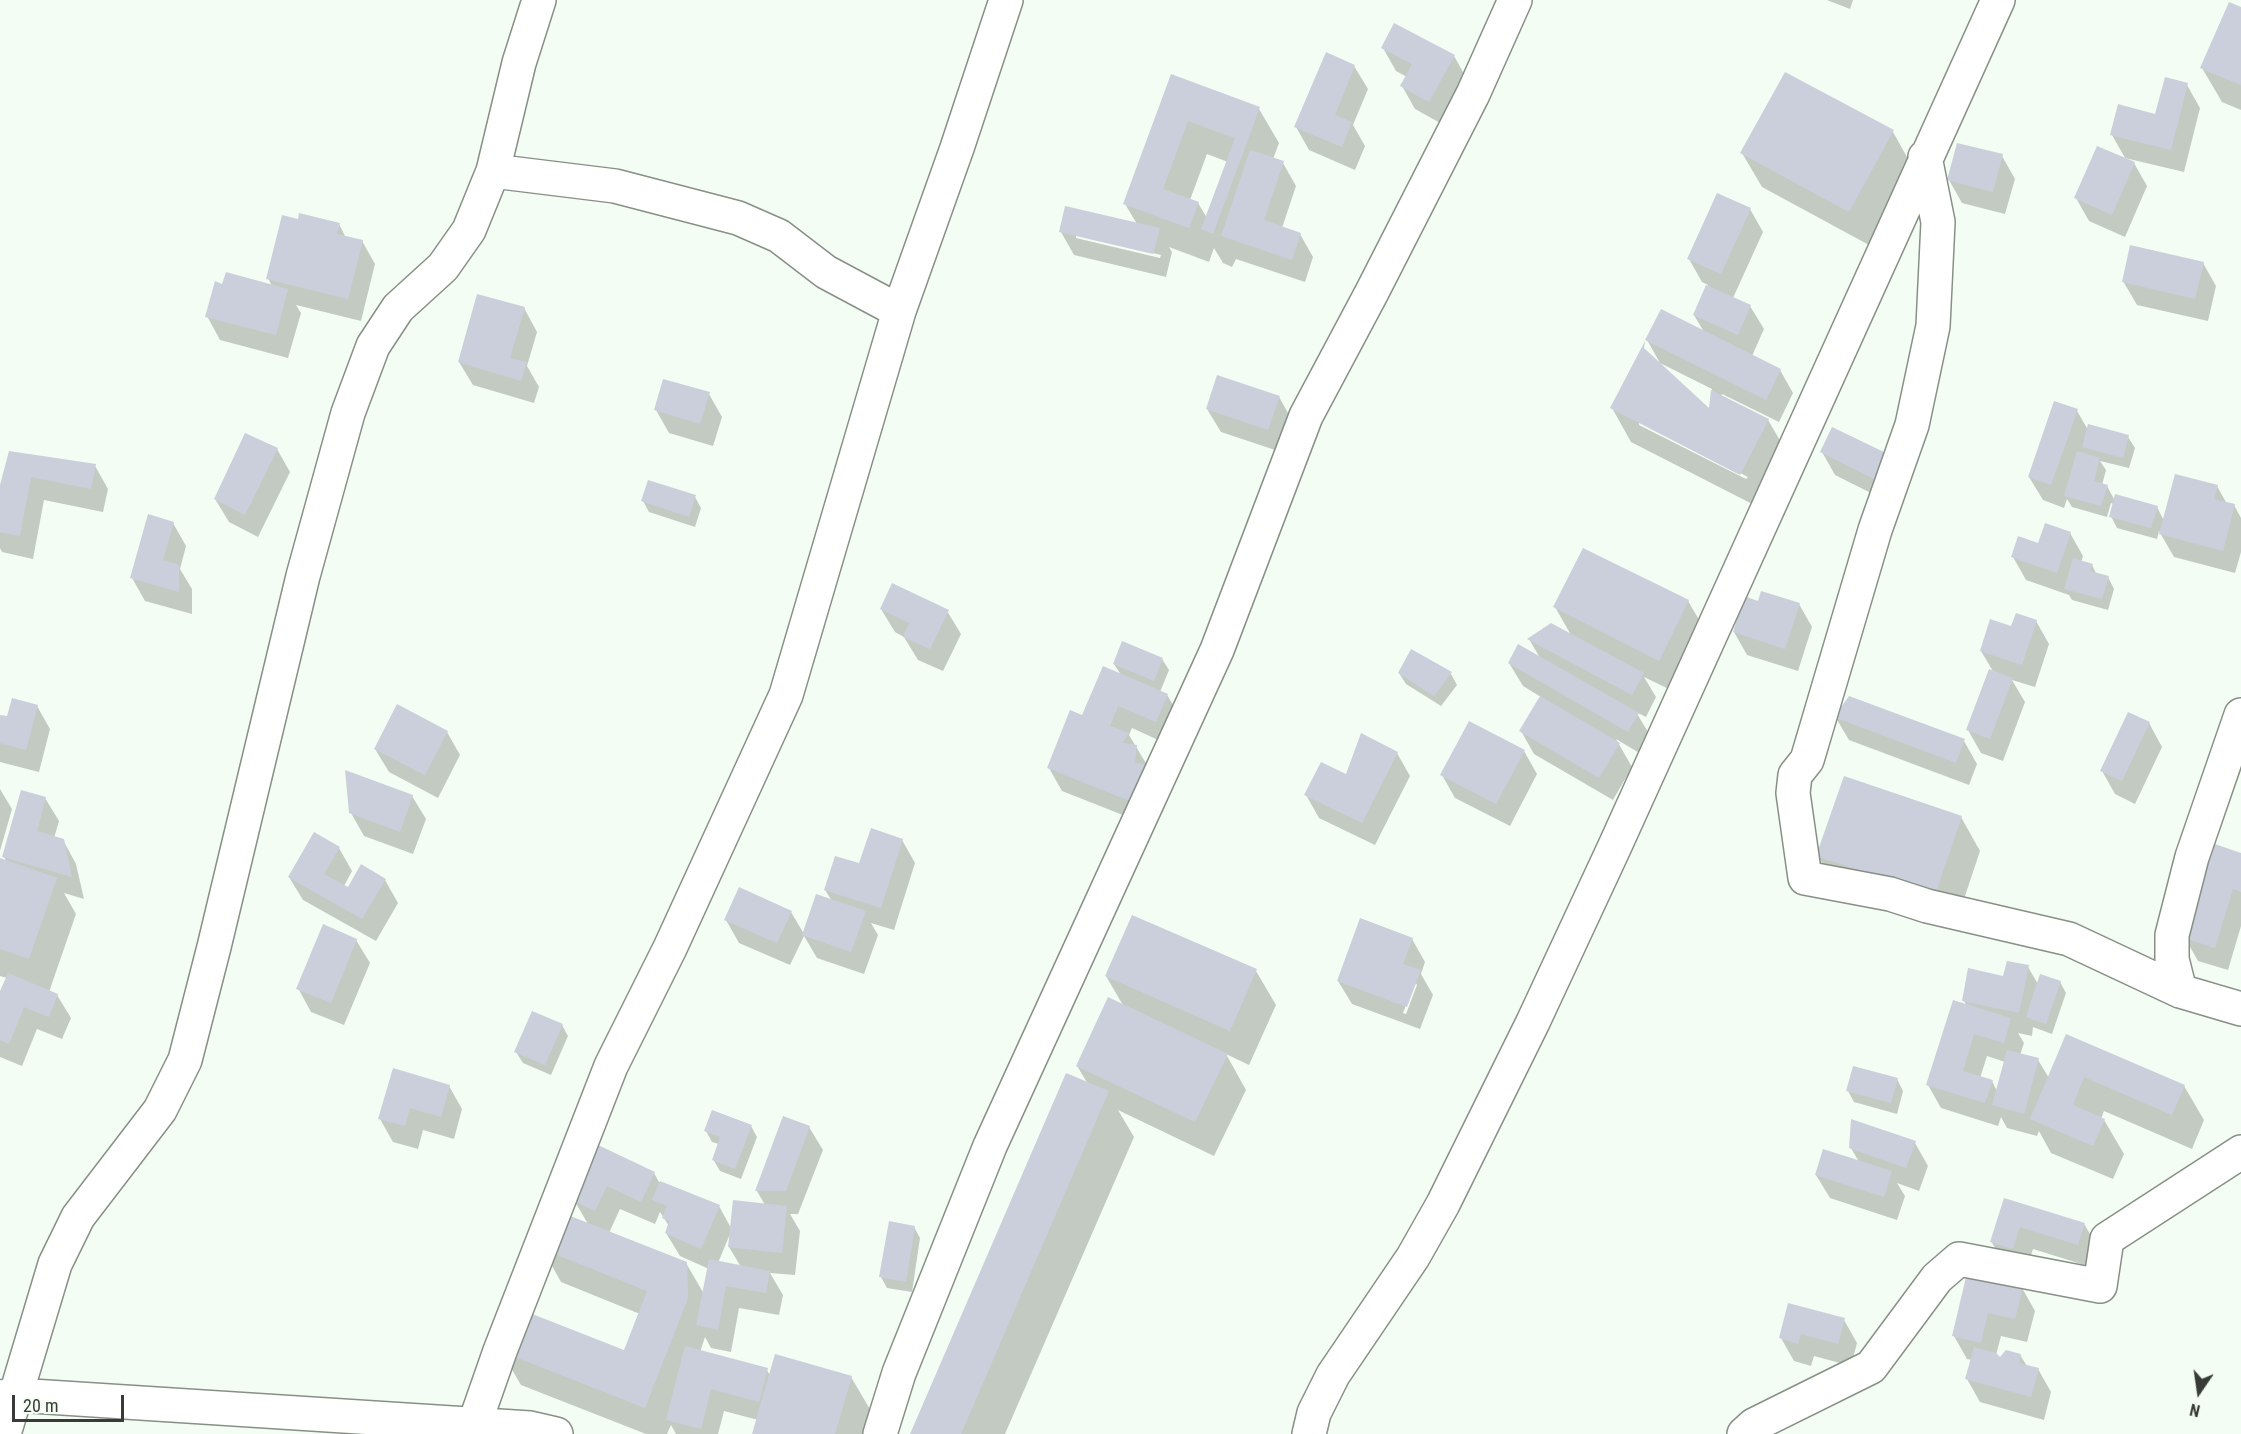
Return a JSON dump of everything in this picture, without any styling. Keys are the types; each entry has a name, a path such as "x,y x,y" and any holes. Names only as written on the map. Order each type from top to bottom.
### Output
{"street":[{"path":"4,1434 8,1396 55,1264 78,1217 160,1110 185,1060 303,576 348,413 373,346 398,308 443,267 468,230 493,171 519,63 539,0"},
{"path":"474,1429 500,1351 611,1066 670,948 786,695 899,311 957,148 1006,0"},
{"path":"880,1434 899,1373 990,1146 1217,650 1306,416 1473,94 1515,0"},
{"path":"1309,1434 1314,1413 1333,1375 1413,1257 1443,1204 1533,1022 1998,0"},
{"path":"1925,157 1938,222 1933,326 1912,425 1875,530 1807,760 1796,775 1793,793 1805,878 1890,894 1927,906 2069,939 2180,991 2241,1009"},
{"path":"493,171 615,186 738,218 779,236 826,272 899,311"},
{"path":"2180,991 2172,959 2172,935 2192,857 2241,715"},
{"path":"1744,1434 1755,1425 1871,1367 1937,1278 1959,1259 2100,1286 2107,1239 2241,1152"},
{"path":"8,1396 474,1429 530,1428 555,1434"}],"building":[{"path":"2229,2 2241,7 2241,85 2200,68"},
{"path":"1394,23 1455,55 1429,102 1400,86 1412,64 1381,48"},
{"path":"1326,52 1355,65 1335,115 1352,122 1342,147 1294,127"},
{"path":"1785,72 1894,130 1849,212 1740,153"},
{"path":"1171,74 1260,107 1213,234 1201,229 1235,138 1188,121 1163,189 1199,202 1189,228 1123,204"},
{"path":"2165,77 2188,83 2171,150 2110,135 2118,104 2155,114"},
{"path":"1957,143 2003,154 1993,192 1947,180"},
{"path":"2097,146 2135,162 2112,215 2074,198"},
{"path":"1250,150 1284,161 1264,220 1301,233 1292,260 1221,236"},
{"path":"1717,193 1751,208 1721,274 1687,259"},
{"path":"1065,206 1160,228 1153,254 1059,232"},
{"path":"299,213 340,223 337,234 363,240 348,299 266,279 282,215 298,219"},
{"path":"2130,245 2204,262 2195,299 2122,282"},
{"path":"226,272 288,289 276,335 205,317 215,281 222,284"},
{"path":"1706,285 1751,305 1738,335 1693,315"},
{"path":"477,294 525,307 510,358 527,362 521,381 458,362"},
{"path":"1661,309 1781,369 1766,400 1645,340"},
{"path":"1645,341 1644,348 1709,408 1711,390 1769,419 1740,475 1610,408"},
{"path":"1217,375 1280,396 1268,430 1206,409"},
{"path":"663,379 710,392 700,424 654,410"},
{"path":"2054,401 2078,409 2051,485 2028,477"},
{"path":"2088,424 2129,435 2123,458 2082,447"},
{"path":"1832,427 1886,453 1874,479 1820,452"},
{"path":"245,433 278,448 245,515 214,499"},
{"path":"9,451 96,464 91,489 31,477 20,536 0,532 0,485"},
{"path":"2077,451 2100,458 2094,481 2108,485 2101,506 2064,496"},
{"path":"2175,474 2218,485 2214,499 2235,504 2223,551 2159,534"},
{"path":"648,480 696,495 689,517 641,501"},
{"path":"2115,494 2158,506 2151,528 2109,517"},
{"path":"148,514 174,522 163,560 179,565 179,592 130,578"},
{"path":"2045,523 2071,532 2057,573 2011,557 2018,536 2038,543"},
{"path":"1583,548 1689,600 1659,661 1553,607"},
{"path":"2073,558 2093,564 2090,571 2109,576 2102,599 2064,589"},
{"path":"892,583 949,610 930,649 903,637 909,623 880,609"},
{"path":"1761,591 1800,603 1785,649 1733,632 1744,596 1758,601"},
{"path":"2016,613 2037,620 2022,665 1980,651 1990,619 2011,626"},
{"path":"1551,623 1644,673 1632,695 1527,639"},
{"path":"1122,641 1163,658 1154,681 1113,664"},
{"path":"1518,644 1639,713 1628,732 1508,663"},
{"path":"1411,649 1452,672 1434,696 1398,673"},
{"path":"1103,666 1168,694 1156,722 1118,706 1110,726 1129,733 1122,743 1137,745 1135,763 1145,764 1130,801 1047,768 1070,710 1082,715"},
{"path":"1989,669 2013,678 1990,739 1966,730"},
{"path":"1540,696 1620,743 1599,778 1519,731"},
{"path":"1849,696 1965,739 1956,763 1834,717"},
{"path":"12,698 38,705 26,750 0,743 0,715 7,716"},
{"path":"397,704 448,731 425,775 374,749"},
{"path":"2128,712 2150,722 2122,781 2100,771"},
{"path":"1469,721 1525,750 1496,804 1440,775"},
{"path":"1361,733 1398,752 1362,823 1304,795 1321,762 1346,774"},
{"path":"345,770 413,795 400,832 349,813"},
{"path":"1844,776 1962,816 1935,895 1816,856"},
{"path":"21,790 46,797 37,831 64,839 72,877 2,857"},
{"path":"871,828 903,839 881,908 824,890 835,856 859,863"},
{"path":"314,832 340,847 324,874 348,887 361,864 386,879 362,919 288,877"},
{"path":"2212,843 2241,853 2241,892 2233,889 2215,948 2183,938"},
{"path":"0,858 57,878 29,959 0,949"},
{"path":"739,887 792,911 777,943 724,920"},
{"path":"816,894 866,911 851,952 802,935"},
{"path":"1132,915 1257,969 1230,1031 1105,976"},
{"path":"1360,918 1413,938 1403,964 1421,970 1407,1007 1337,981"},
{"path":"323,924 357,939 331,1003 296,989"},
{"path":"2007,961 2029,965 2019,1013 1962,1001 1968,968 2003,976"},
{"path":"8,973 58,994 49,1017 24,1007 9,1044 0,1040 0,991"},
{"path":"2040,974 2061,981 2046,1024 2026,1017"},
{"path":"1108,997 1228,1054 1195,1122 1076,1066"},
{"path":"1953,1000 2011,1018 2004,1043 1974,1034 1963,1071 1993,1080 1985,1103 1926,1085"},
{"path":"532,1011 563,1024 545,1065 514,1052"},
{"path":"2066,1034 2185,1085 2172,1115 2084,1077 2073,1105 2105,1119 2093,1146 2030,1119"},
{"path":"2007,1050 2039,1058 2024,1114 1992,1105"},
{"path":"1853,1066 1898,1078 1891,1103 1846,1091"},
{"path":"393,1068 450,1085 441,1117 410,1108 405,1126 378,1119"},
{"path":"1066,1073 1109,1091 961,1434 910,1434"},
{"path":"712,1110 752,1125 735,1169 712,1160 720,1137 704,1131"},
{"path":"783,1116 810,1126 786,1191 755,1191"},
{"path":"1851,1119 1916,1141 1906,1168 1849,1148"},
{"path":"598,1145 655,1172 641,1202 607,1186 595,1211 572,1200"},
{"path":"1823,1149 1892,1171 1884,1197 1815,1175"},
{"path":"660,1181 720,1205 701,1249 665,1233 669,1221 662,1218 667,1206 652,1200"},
{"path":"2004,1198 2085,1223 2078,1245 2020,1227 2013,1249 1990,1242"},
{"path":"733,1200 787,1206 782,1253 728,1247"},
{"path":"555,1210 687,1262 688,1298 645,1408 500,1351 517,1308 624,1350 647,1291 540,1248"},
{"path":"889,1221 915,1226 906,1282 879,1277"},
{"path":"709,1259 770,1271 766,1293 726,1286 718,1330 696,1325"},
{"path":"1967,1273 2023,1287 2015,1319 1988,1313 1981,1343 1952,1336"},
{"path":"1788,1303 1845,1318 1838,1344 1801,1334 1798,1344 1779,1338"},
{"path":"685,1346 768,1368 759,1402 711,1389 701,1429 666,1420"},
{"path":"1974,1347 1996,1353 2000,1357 2006,1350 2021,1354 2019,1363 2039,1368 2031,1397 1965,1379"},
{"path":"775,1354 852,1376 835,1434 752,1434"}]}
